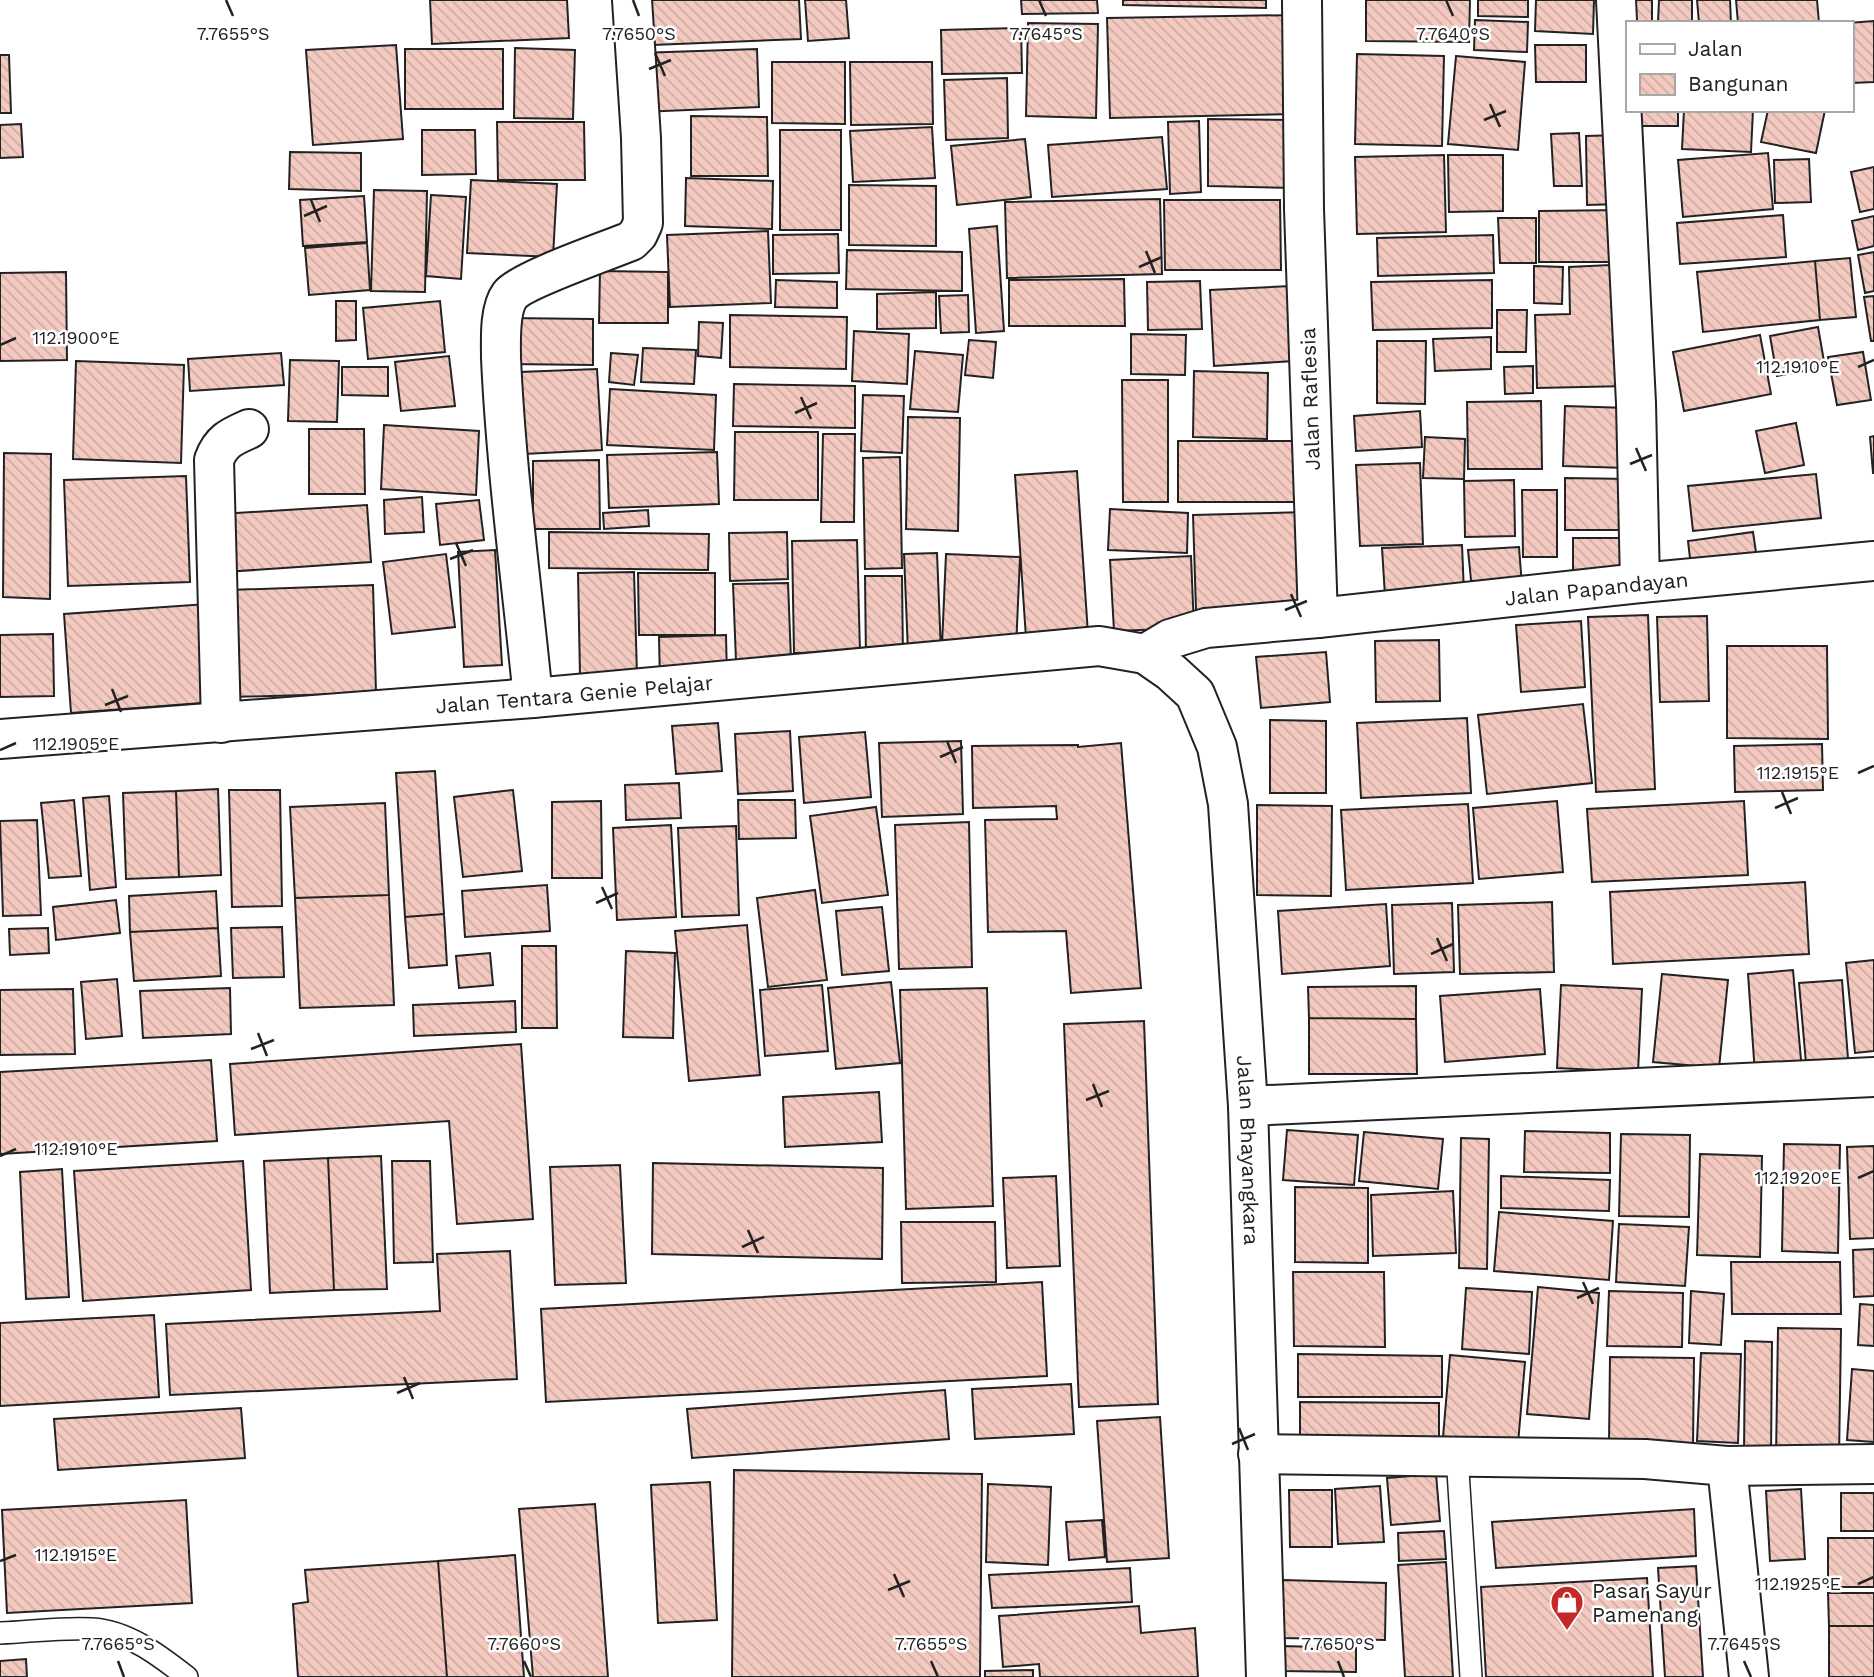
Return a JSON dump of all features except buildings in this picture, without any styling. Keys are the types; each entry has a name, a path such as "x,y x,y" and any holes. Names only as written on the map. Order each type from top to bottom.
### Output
{"street":[{"path":"533,698 501,356 503,314 510,295 528,283 631,240 638,234 643,223 632,0"},
{"name":"Jalan Raflesia","path":"1302,0 1304,209 1318,618"},
{"path":"1616,0 1635,390 1640,583"},
{"path":"221,723 214,460 219,447 227,438 248,429"},
{"name":"Jalan Papandayan","path":"1318,618 1874,561"},
{"path":"1145,654 1170,639 1206,628 1318,618"},
{"name":"Jalan Tentara Genie Pelajar","path":"0,739 533,698 1098,646 1145,654"},
{"name":"Jalan Bhayangkara","path":"1145,654 1171,672 1195,694 1217,747 1228,804 1248,1106 1266,1677"},
{"path":"1248,1106 1874,1077"},
{"path":"1258,1454 1644,1459 1727,1466 1874,1464"},
{"path":"1727,1466 1749,1677"}],"lane":[{"path":"1457,1455 1471,1677"},
{"path":"0,1633 93,1629 122,1637 154,1652 187,1677"}],"place":[{"name":"Pasar Sayur Pamenang","path":"1567,1632"}]}
